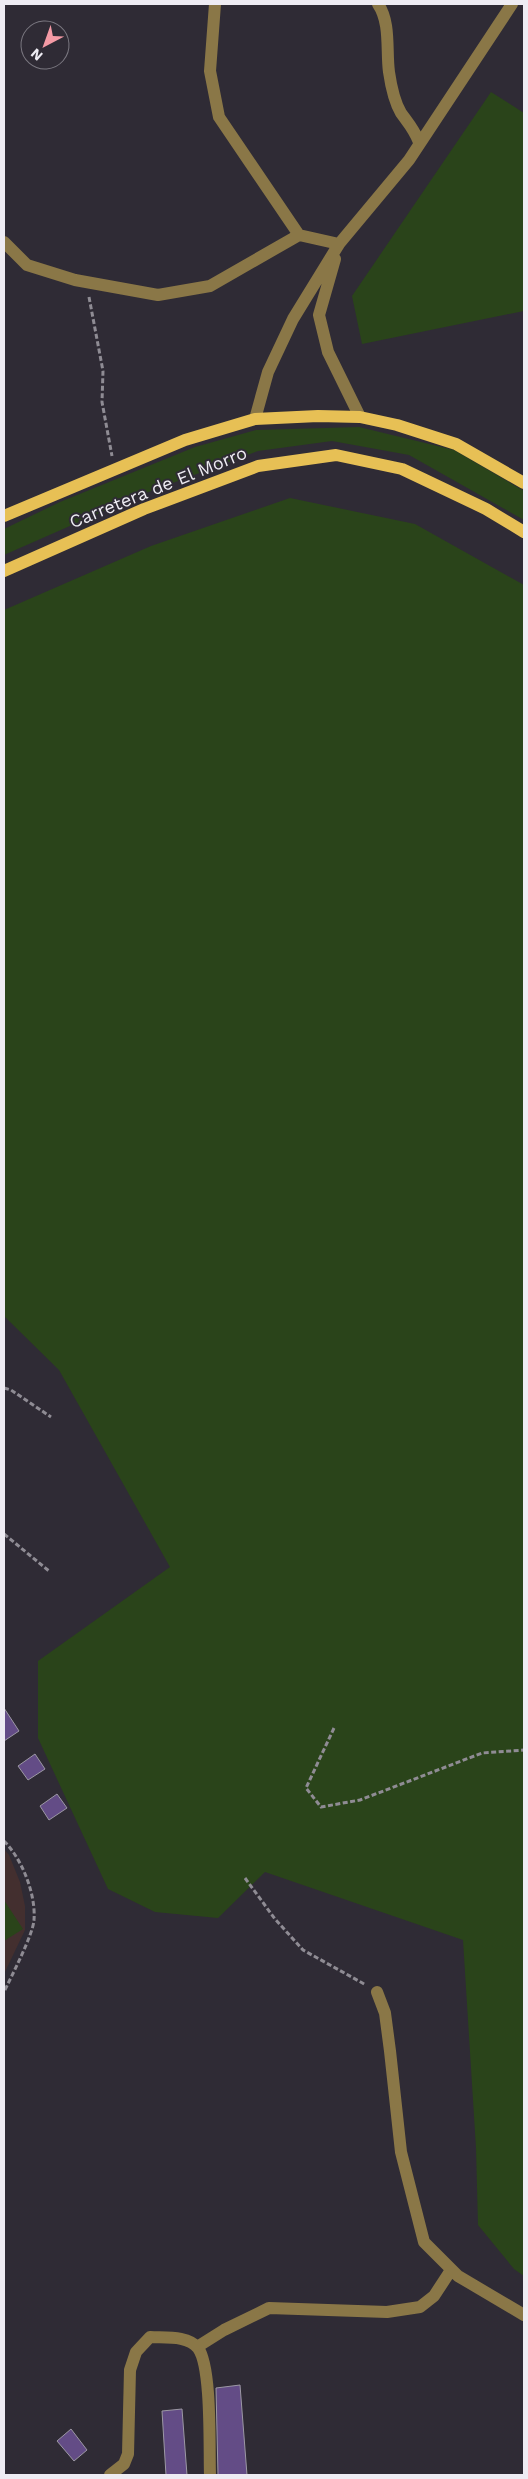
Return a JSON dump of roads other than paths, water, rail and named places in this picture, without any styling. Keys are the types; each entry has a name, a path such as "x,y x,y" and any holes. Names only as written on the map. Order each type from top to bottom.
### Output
{"main road":[{"name":"Carretera de El Morro","path":"4,516 185,440 255,419 318,416 360,417 397,425 456,444 524,483"},
{"name":"Carretera de El Morro","path":"4,571 144,509 258,466 336,455 402,469 486,509 524,532"}],"street":[{"path":"215,4 210,71 219,117 299,235"},
{"path":"378,4 387,32 389,72 394,97 401,113 413,127 419,142"},
{"path":"255,419 268,372 280,344 340,244 391,183 512,4"},
{"path":"4,242 27,264 86,282 158,295 210,286 299,235 340,244"},
{"path":"340,244 319,315 328,352 360,417"},
{"path":"377,1992 385,2013 401,2152 424,2242 458,2276 524,2315"},
{"path":"197,2347 224,2330 269,2308 387,2312 420,2308 434,2296 451,2270"},
{"path":"110,2475 124,2464 128,2454 130,2370 136,2352 150,2337 179,2338 197,2347 206,2364 210,2475"}]}
